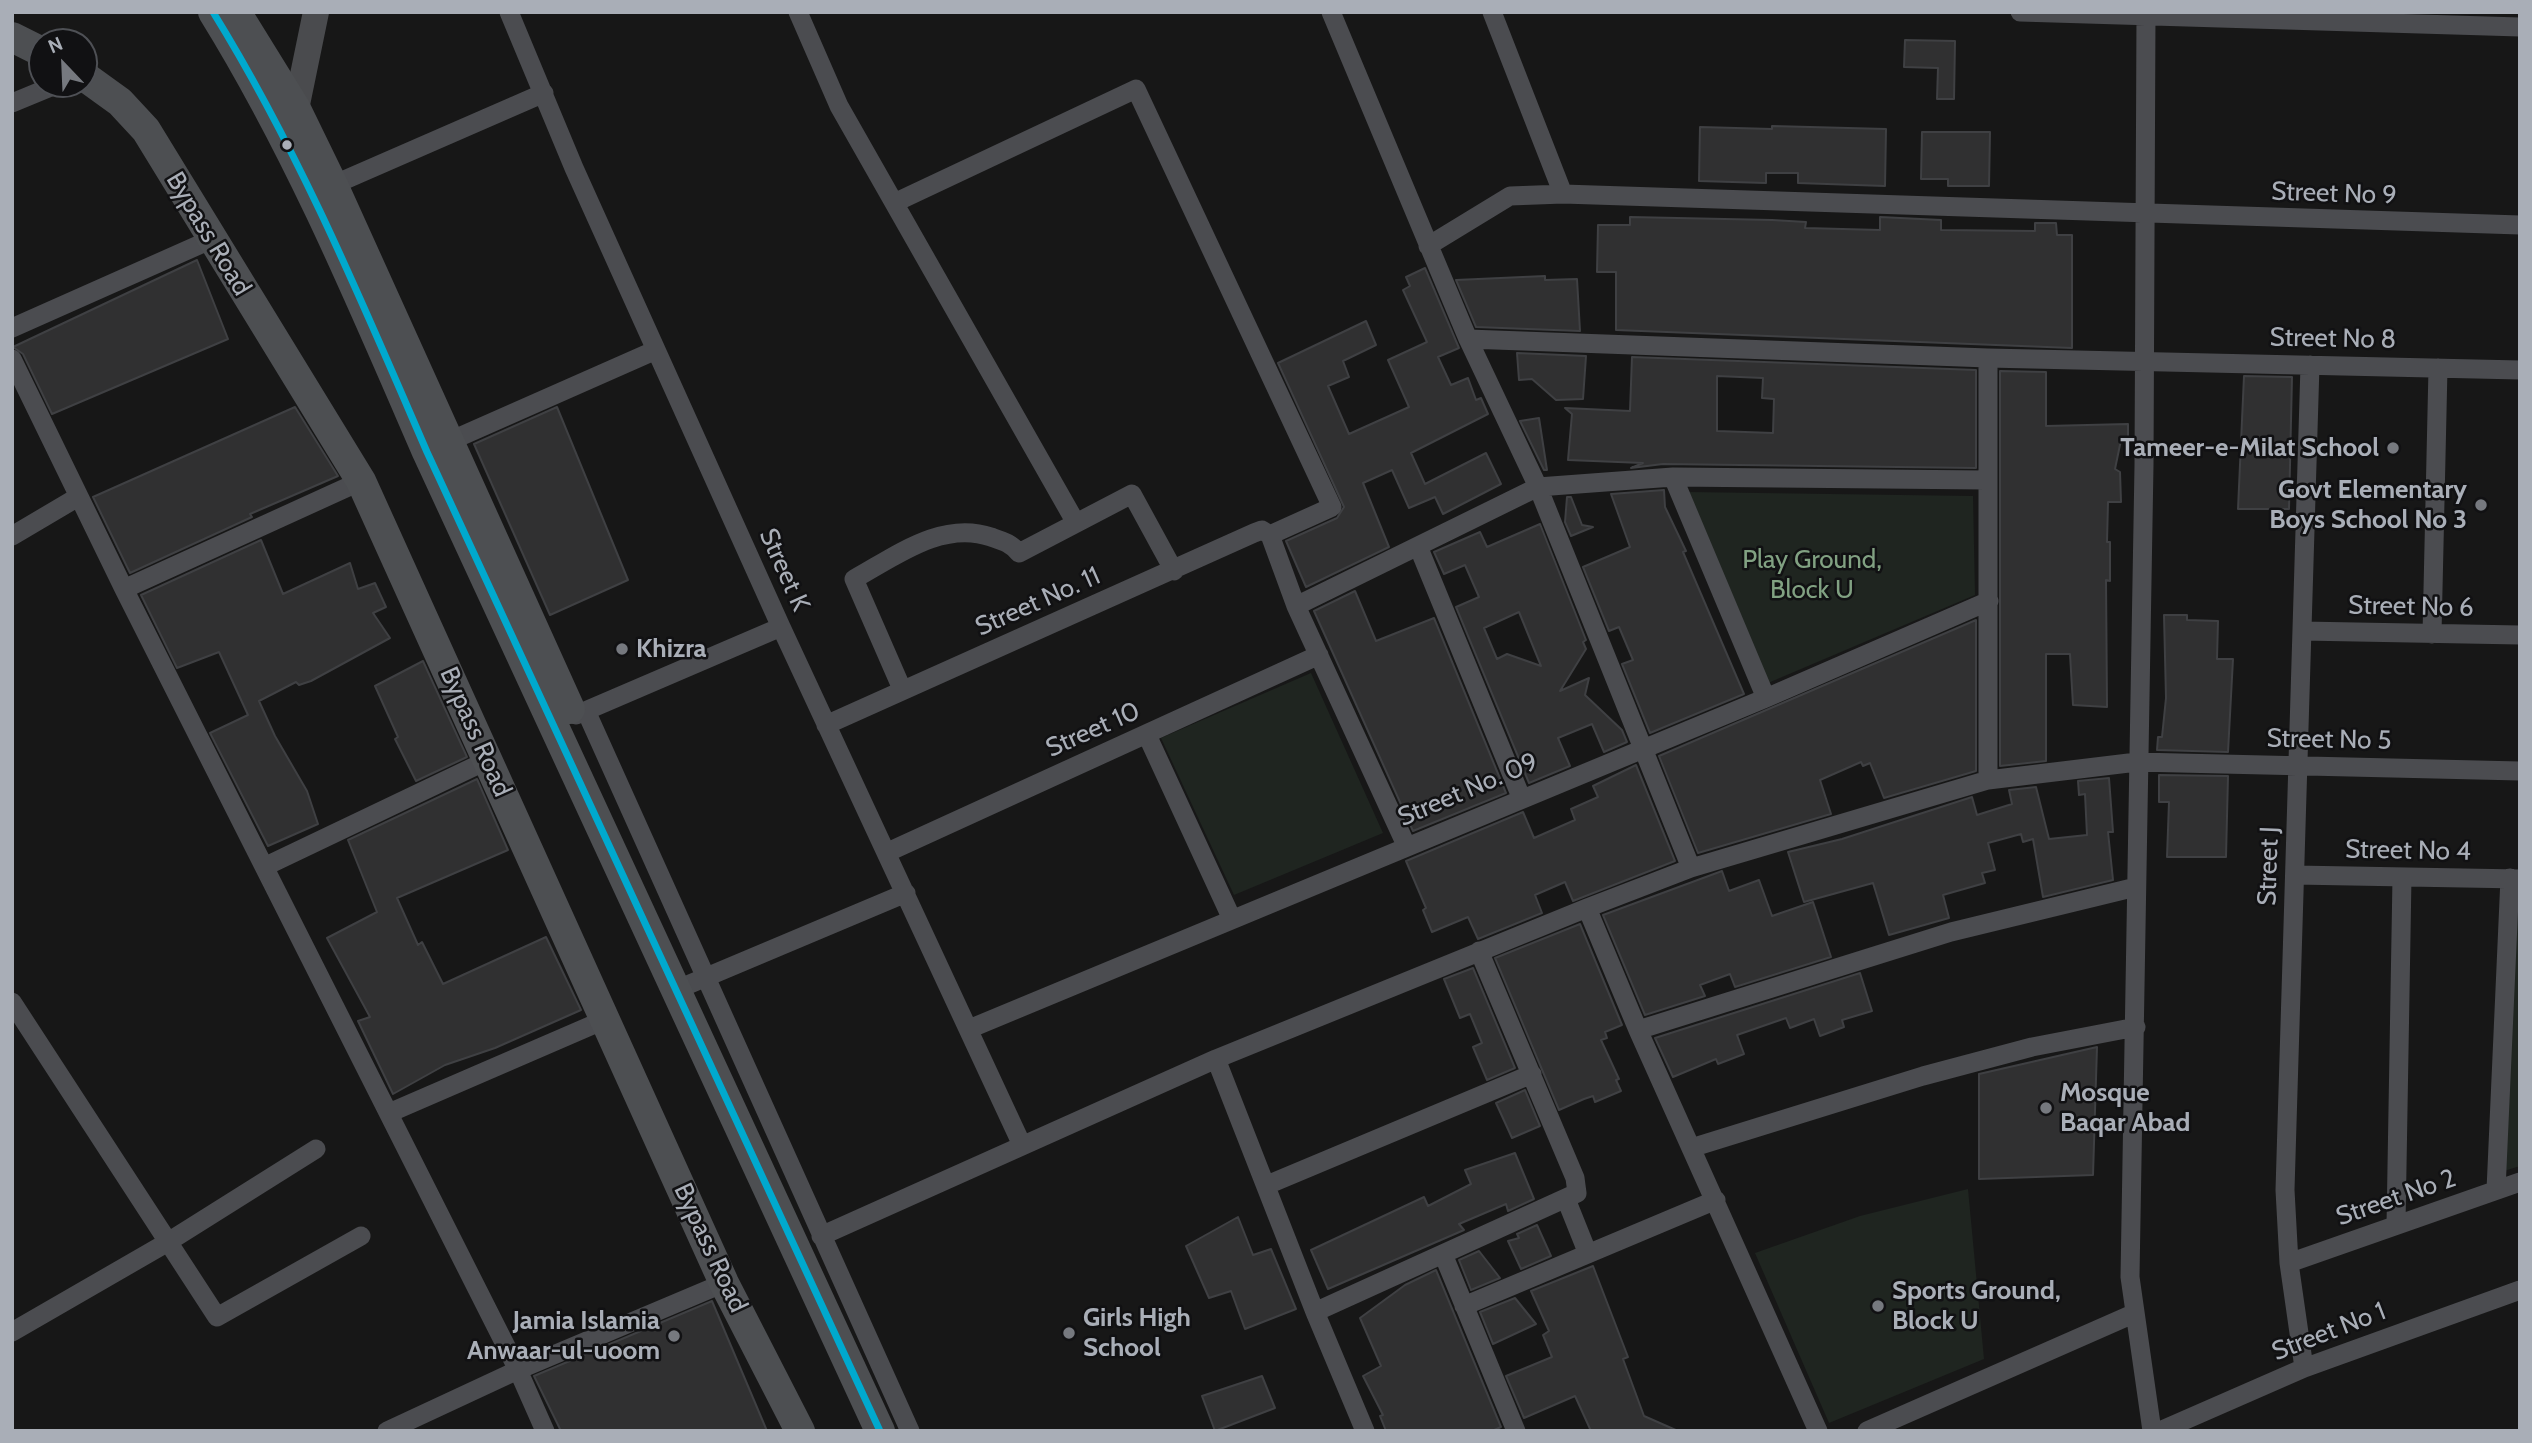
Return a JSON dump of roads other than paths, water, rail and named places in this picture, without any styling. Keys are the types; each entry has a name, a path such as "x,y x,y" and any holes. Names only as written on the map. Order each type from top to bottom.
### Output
{"main road":[{"path":"213,12 276,122 314,198 593,806 691,983 880,1431"},
{"path":"236,12 296,109 579,714 593,806"},
{"path":"296,109 316,12"},
{"path":"12,37 28,45"},
{"name":"Bypass Road","path":"98,86 120,102 146,130 210,240 361,481 723,1283 800,1431"}],"street":[{"name":"Street K","path":"509,12 574,168 781,627 888,852 1021,1145"},
{"path":"798,12 839,106 1076,523"},
{"path":"1331,12 1468,339 1538,487 1691,868"},
{"path":"1492,12 1563,194"},
{"path":"2020,12 2146,13 2520,27"},
{"path":"2146,13 2136,1027 2130,1277 2133,1314 2152,1431"},
{"name":"Street No. 11","path":"826,725 1254,533 1262,530 1270,535 1332,506 1136,89 894,203"},
{"path":"333,185 544,93"},
{"name":"Street No 9","path":"1428,246 1510,196 1563,194 2146,215 2520,225"},
{"path":"12,328 210,240"},
{"name":"Street No 8","path":"1468,339 1988,358 2520,370"},
{"path":"450,441 656,350"},
{"path":"1988,358 1988,780"},
{"path":"12,359 124,589 518,1370 545,1431"},
{"name":"Street J","path":"2304,1368 2289,1264 2285,1190 2310,365"},
{"path":"2432,634 2438,368"},
{"path":"1296,606 1538,487 1673,477 1986,480"},
{"path":"1673,477 1766,698"},
{"path":"124,589 361,481"},
{"path":"902,690 854,579 938,536 963,531 985,535 1012,544 1019,552 1132,494 1174,571"},
{"path":"12,536 78,497"},
{"path":"1270,535 1296,606 1406,845"},
{"path":"1418,546 1521,797"},
{"name":"Street No. 09","path":"969,1029 1643,746 1766,698 1989,601"},
{"path":"781,627 579,714 691,983 821,1236 911,1431"},
{"name":"Street No 6","path":"2302,631 2520,635"},
{"name":"Street 10","path":"888,852 1319,654"},
{"path":"1147,735 1231,918"},
{"path":"266,866 488,760"},
{"name":"Street No 5","path":"821,1236 1216,1059 1587,908 1691,868 1988,780 2137,762 2520,771"},
{"name":"Street No 4","path":"2295,875 2515,879"},
{"path":"2396,1225 2402,877"},
{"path":"2496,1190 2515,879"},
{"path":"1637,1030 1951,932 2136,887"},
{"path":"691,983 906,893"},
{"path":"1587,908 1637,1030 1818,1431"},
{"path":"1315,1312 1577,1193 1578,1187 1479,951"},
{"path":"12,1002 217,1317 360,1236"},
{"path":"389,1113 604,1020"},
{"path":"1691,1148 1923,1076 2032,1047 2136,1027"},
{"path":"1216,1059 1315,1312 1365,1431"},
{"path":"1267,1185 1532,1074"},
{"path":"12,1332 168,1241 316,1149"},
{"name":"Street No 2","path":"2289,1264 2520,1182"},
{"path":"1566,1199 1588,1254"},
{"path":"1464,1306 1716,1200"},
{"path":"1443,1254 1517,1431"},
{"path":"387,1431 518,1370 723,1283"},
{"name":"Street No 1","path":"2160,1431 2304,1368 2520,1290"},
{"path":"1867,1431 2133,1314"}],"place":[{"name":"Tameer-e-Milat School","path":"2393,448"},
{"name":"Govt Elementary Boys School No 3","path":"2481,505"},
{"name":"Khizra","path":"622,649"},
{"name":"Mosque Baqar Abad","path":"2046,1108"},
{"name":"Sports Ground, Block U","path":"1878,1306"},
{"name":"Girls High School","path":"1069,1333"},
{"name":"Jamia Islamia Anwaar-ul-uoom","path":"674,1336"}],"park label":[{"name":"Play Ground, Block U","path":"1812,575"}]}
